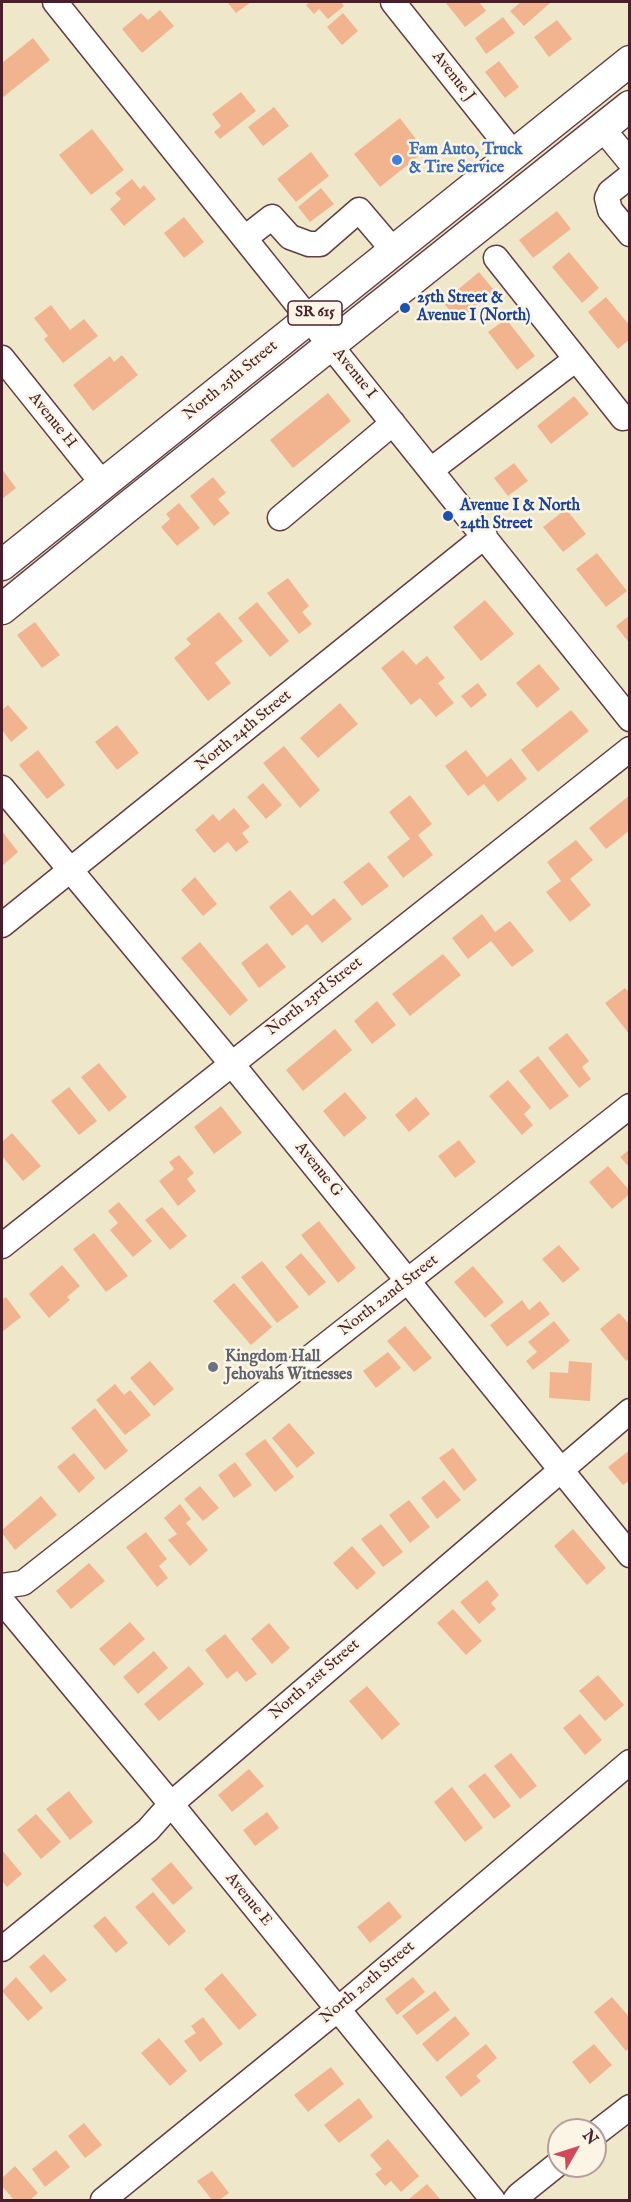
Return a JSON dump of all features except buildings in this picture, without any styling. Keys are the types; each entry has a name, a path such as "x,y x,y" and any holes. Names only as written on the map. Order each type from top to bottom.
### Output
{"main road":[{"name":"North 25th Street","path":"2,565 630,61"},
{"name":"North 25th Street","path":"2,609 630,106"},
{"path":"2,579 50,539 61,518"}],"street":[{"name":"Avenue I","path":"55,2 630,719"},
{"name":"Avenue J","path":"393,2 513,153"},
{"path":"602,128 630,162"},
{"path":"630,176 610,192 607,198 610,210 630,234"},
{"path":"245,238 272,217 290,237 309,244 320,244 359,210 393,250"},
{"path":"496,258 623,418"},
{"name":"Avenue H","path":"2,358 103,484"},
{"path":"430,470 576,358"},
{"path":"280,518 393,423"},
{"name":"North 24th Street","path":"2,925 484,536"},
{"name":"North 23rd Street","path":"2,1246 630,749"},
{"name":"Avenue G","path":"2,788 409,1281 630,1555"},
{"name":"North 22nd Street","path":"2,1586 23,1583 630,1106"},
{"name":"North 21st Street","path":"2,1949 148,1830 171,1804 630,1411"},
{"name":"Avenue E","path":"2,1601 171,1804 493,2200"},
{"name":"North 20th Street","path":"103,2200 337,2010 630,1762"},
{"path":"607,2125 630,2107"},
{"path":"516,2200 547,2173"}],"place":[{"name":"Fam Auto, Truck & Tire Service","path":"397,160"},
{"name":"25th Street & Avenue I (North)","path":"405,308"},
{"name":"Avenue I & North 24th Street","path":"448,516"},
{"name":"Kingdom Hall Jehovahs Witnesses","path":"213,1367"}]}
